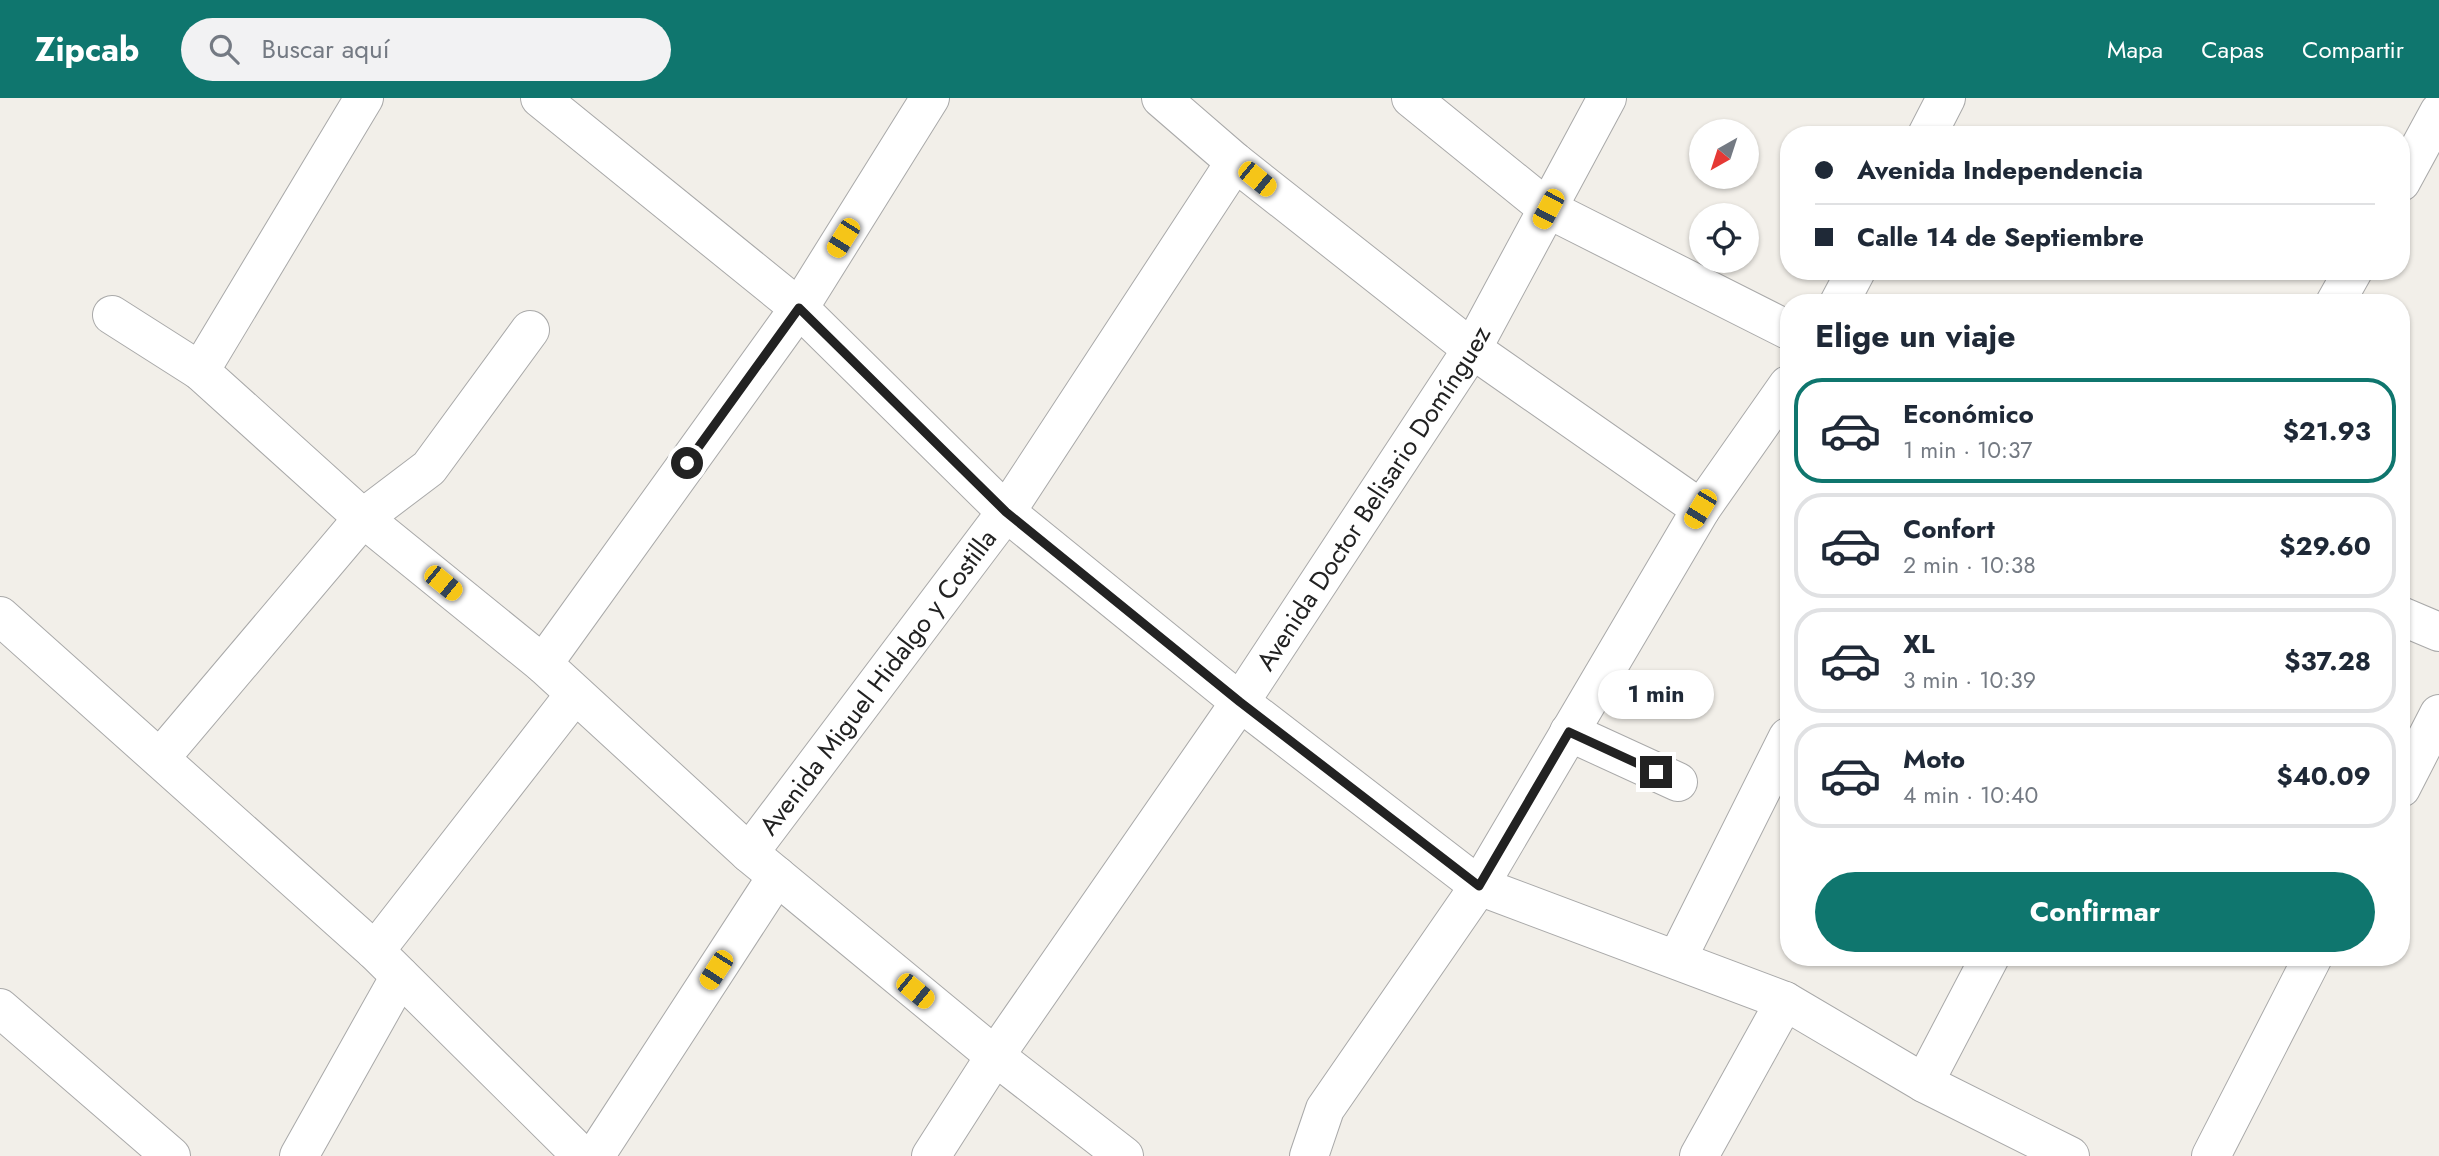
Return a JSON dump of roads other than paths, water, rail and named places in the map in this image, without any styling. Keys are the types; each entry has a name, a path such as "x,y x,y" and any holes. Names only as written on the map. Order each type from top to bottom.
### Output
{"street":[{"path":"200,372 364,98"},
{"path":"543,664 799,308 930,98"},
{"path":"1161,98 1235,162 1472,349 1700,509"},
{"path":"1411,98 1548,209 1780,326"},
{"name":"Avenida Doctor Belisario Domínguez","path":"931,1156 995,1056 1240,702 1472,349 1607,98"},
{"path":"1932,126 1946,98"},
{"path":"549,101 799,308 1006,512 1240,702 1479,886 1786,1001 2028,1147 2070,1156"},
{"path":"2410,165 2439,111"},
{"name":"Avenida Miguel Hidalgo y Costilla","path":"595,1156 763,865 1006,512 1235,162"},
{"path":"112,314 200,372 363,518 543,664 763,865 995,1056 1124,1156"},
{"path":"161,757 363,518 429,468 530,330"},
{"path":"1309,1156 1325,1109 1479,886 1700,509 1780,396"},
{"path":"0,616 161,757 388,964 582,1156"},
{"path":"2410,619 2439,632"},
{"path":"299,1156 388,964 575,694"},
{"path":"2410,770 2439,714"},
{"path":"1569,732 1678,782"},
{"path":"1677,959 1780,753"},
{"path":"1924,1083 1985,966"},
{"path":"2211,1156 2308,966"},
{"path":"1699,1156 1786,1001"},
{"path":"0,1008 170,1156"}]}
